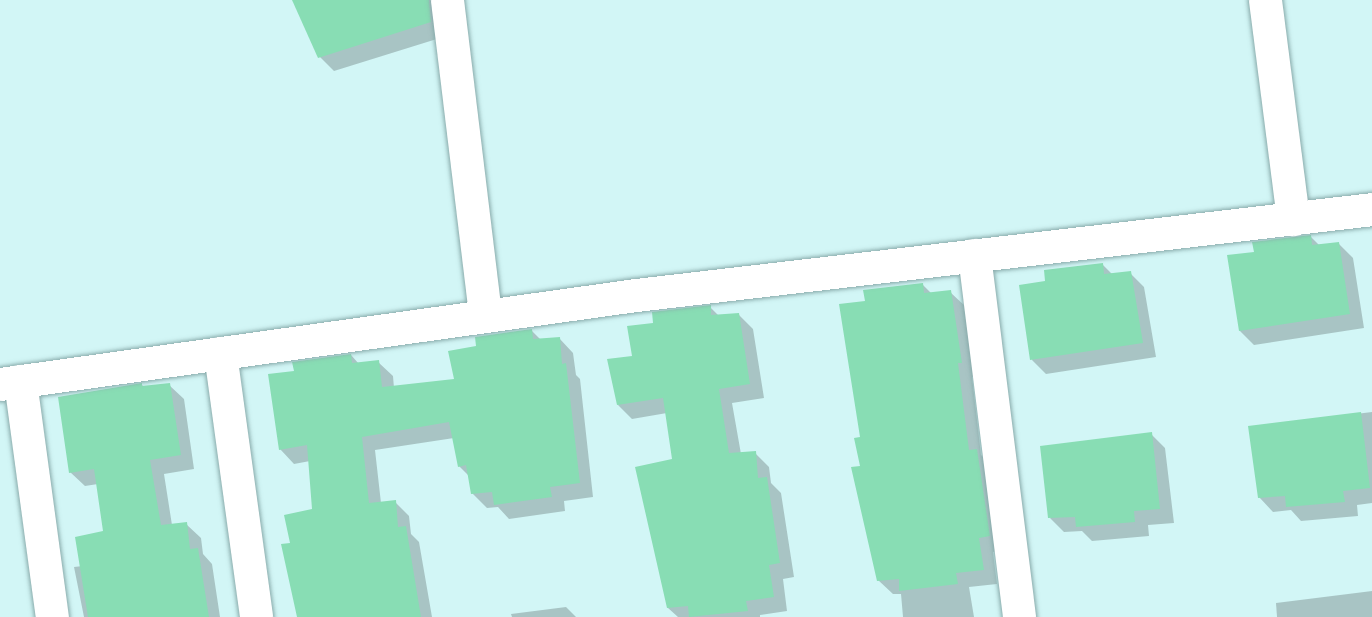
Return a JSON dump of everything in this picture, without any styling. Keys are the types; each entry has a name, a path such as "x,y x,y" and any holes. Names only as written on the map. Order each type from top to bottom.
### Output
{"street":[{"path":"447,0 485,316"},
{"path":"1265,0 1293,219"},
{"path":"52,617 10,383 636,295 1293,219 1371,214"},
{"path":"974,255 1019,617"},
{"path":"220,353 256,617"}],"building":[{"path":"292,0 429,0 431,22 318,58"},
{"path":"1311,235 1312,245 1339,242 1350,314 1239,331 1227,255 1254,252 1252,242"},
{"path":"1103,263 1104,274 1131,271 1143,343 1030,360 1019,285 1045,281 1044,270"},
{"path":"923,283 924,293 951,290 962,363 958,363 969,450 977,449 990,536 979,538 984,570 956,573 958,584 899,591 899,579 877,581 851,467 860,466 854,438 860,437 839,304 865,301 863,290"},
{"path":"711,305 711,315 739,313 750,384 719,389 729,453 756,451 758,478 767,477 780,563 769,565 774,597 746,601 748,611 689,617 688,606 667,608 635,467 672,459 663,398 617,405 607,359 632,356 627,326 653,323 652,312"},
{"path":"532,329 533,339 560,337 562,364 566,363 580,483 550,487 552,497 494,505 492,492 471,494 466,465 458,467 449,422 362,437 369,503 396,500 398,527 406,526 421,617 297,617 281,544 290,543 284,515 312,509 307,445 279,450 268,374 294,371 292,362 351,354 352,363 379,360 382,387 454,379 448,351 476,346 475,337"},
{"path":"142,383 142,386 170,383 181,455 150,460 161,525 187,522 190,549 198,548 209,617 88,617 75,537 103,531 94,469 69,473 58,397"},
{"path":"1361,412 1370,488 1343,491 1345,502 1286,507 1285,496 1258,498 1248,426"},
{"path":"1152,432 1160,509 1134,511 1135,522 1076,527 1075,517 1048,518 1040,446"}]}
